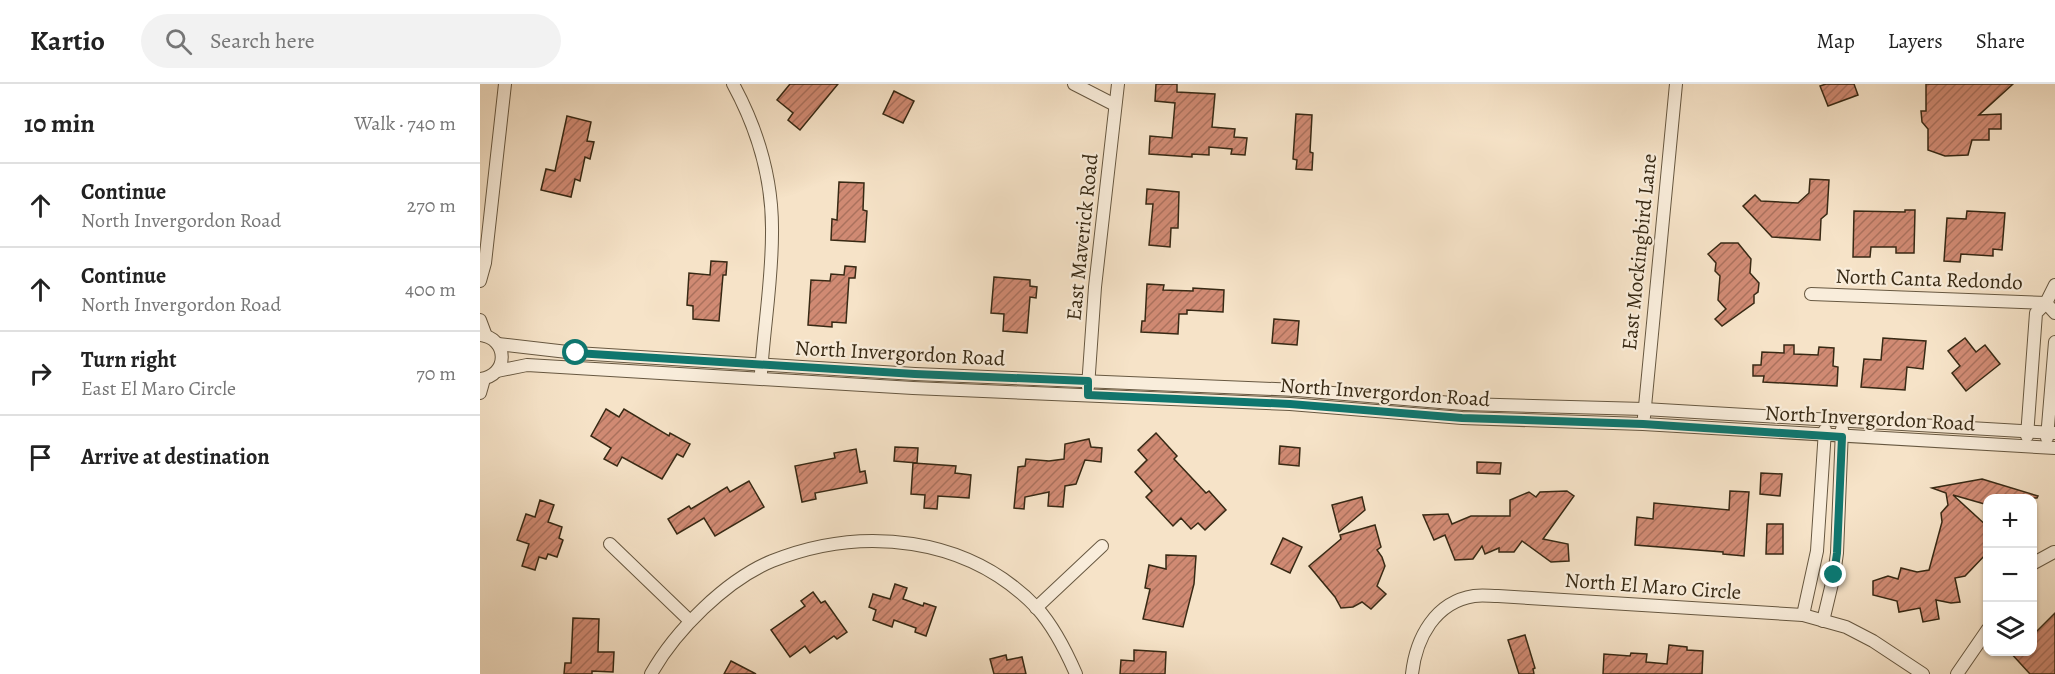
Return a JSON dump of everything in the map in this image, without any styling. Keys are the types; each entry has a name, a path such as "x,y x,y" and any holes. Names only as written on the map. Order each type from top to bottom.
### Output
{"street":[{"path":"480,281 485,263 505,84"},
{"path":"733,84 744,104 756,135 770,195 772,234 760,380"},
{"path":"1074,84 1115,105"},
{"name":"East Maverick Road","path":"1088,395 1095,287 1118,84"},
{"name":"East Mockingbird Lane","path":"1643,424 1676,84"},
{"path":"2026,447 2036,313 2046,303 2055,285"},
{"name":"North Canta Redondo","path":"1811,294 2046,303"},
{"path":"2046,303 2055,313"},
{"path":"480,320 483,335"},
{"name":"North Invergordon Road","path":"483,335 498,344 576,353 761,365 1297,390 1464,404 1644,409 2051,432"},
{"path":"2050,448 2055,342"},
{"path":"497,371 502,358 498,344"},
{"name":"North Invergordon Road","path":"482,379 497,371 527,365 913,388 1290,404 1462,418 1643,424 2050,448"},
{"path":"480,393 482,379"},
{"path":"1803,615 1817,551 1826,420"},
{"path":"1823,621 1837,553 1843,421"},
{"path":"651,674 690,621 741,578 771,561 836,543 870,540 903,541 959,556 1001,578 1036,608 1059,640 1076,674"},
{"path":"610,544 690,621"},
{"path":"1036,608 1102,546"},
{"path":"2037,561 2055,552"},
{"name":"North El Maro Circle","path":"1412,674 1414,654 1425,629 1450,604 1474,596 1803,615 1846,627 1873,640 1923,674"},
{"path":"1957,674 1983,636"}],"building":[{"path":"790,84 838,84 800,130 788,120 793,113 777,100"},
{"path":"1156,84 1177,84 1177,92 1215,94 1212,127 1235,129 1234,137 1247,138 1245,155 1231,154 1232,149 1209,147 1209,155 1192,154 1192,157 1149,154 1150,136 1172,138 1175,103 1155,101"},
{"path":"1854,84 1858,95 1828,106 1820,86"},
{"path":"1926,84 2013,84 1979,115 2001,114 2001,129 1989,129 1989,140 1972,140 1968,155 1945,156 1928,150 1928,129 1922,122 1921,111 1926,111"},
{"path":"894,91 914,101 903,123 883,114"},
{"path":"1296,114 1312,115 1310,152 1313,153 1312,170 1296,169 1297,160 1293,159"},
{"path":"567,116 591,122 587,141 594,142 590,159 585,157 580,181 575,179 571,197 541,190 546,169 555,171"},
{"path":"1810,179 1829,180 1827,214 1821,219 1820,240 1772,237 1743,206 1755,195 1761,201 1798,203 1809,193"},
{"path":"839,182 864,183 863,210 867,211 865,242 831,240 832,219 837,220"},
{"path":"1147,189 1179,192 1178,228 1171,228 1170,247 1149,245 1153,204 1146,204"},
{"path":"1905,210 1915,210 1914,253 1896,253 1896,247 1871,247 1870,257 1853,257 1854,211 1905,212"},
{"path":"1967,211 2005,213 2002,250 1993,249 1993,256 1961,254 1960,262 1944,261 1947,218 1966,219"},
{"path":"1721,243 1738,243 1751,259 1750,273 1759,283 1758,292 1754,295 1754,303 1722,326 1715,319 1726,309 1718,300 1720,276 1715,271 1716,263 1708,254"},
{"path":"711,261 727,262 726,275 723,275 719,321 693,319 693,306 687,305 689,273 710,275"},
{"path":"845,266 856,267 855,278 849,278 846,323 832,322 832,327 808,325 811,280 830,281 831,274 844,275"},
{"path":"994,277 1030,280 1030,286 1037,287 1036,298 1030,297 1027,333 1003,331 1004,314 991,313"},
{"path":"1147,284 1164,285 1163,290 1193,291 1193,288 1224,290 1223,312 1187,310 1187,314 1179,314 1178,334 1141,332 1142,321 1145,321"},
{"path":"1274,319 1299,321 1297,345 1272,343"},
{"path":"1883,338 1926,341 1923,369 1907,367 1905,390 1861,387 1864,359 1881,360"},
{"path":"1965,338 1976,352 1985,345 2000,364 1966,391 1952,373 1960,366 1948,351"},
{"path":"1784,345 1794,345 1794,354 1818,355 1819,347 1834,348 1833,366 1838,367 1837,386 1763,382 1764,376 1753,376 1753,365 1761,365 1762,352 1784,353"},
{"path":"606,409 619,417 624,409 669,436 670,433 690,444 683,457 677,454 662,479 622,457 617,466 604,459 611,448 591,436"},
{"path":"1156,433 1177,456 1174,459 1206,493 1209,491 1226,510 1205,530 1198,523 1191,529 1181,518 1173,526 1146,497 1152,491 1135,472 1147,460 1138,450"},
{"path":"1089,439 1091,447 1102,448 1101,462 1085,460 1076,484 1065,486 1063,507 1048,506 1049,492 1025,497 1024,509 1014,508 1018,467 1025,466 1026,459 1049,461 1064,459 1065,444"},
{"path":"1280,446 1300,448 1299,466 1279,464"},
{"path":"895,447 918,448 917,463 894,461"},
{"path":"856,449 860,472 865,471 867,483 815,493 816,499 802,502 795,466 835,458 834,453"},
{"path":"1477,462 1501,463 1500,474 1477,473"},
{"path":"913,463 956,466 955,473 971,475 969,498 938,496 937,509 924,508 925,495 911,494"},
{"path":"1761,473 1782,474 1780,496 1760,494"},
{"path":"1982,479 2031,494 1983,494 1983,504 1953,495 1983,522 1983,557 1965,576 1955,578 1960,602 1936,600 1939,619 1923,622 1920,608 1899,612 1897,601 1873,595 1873,581 1888,576 1898,579 1901,568 1917,572 1929,570 1942,522 1941,513 1948,505 1946,493 1932,488"},
{"path":"749,481 764,507 715,536 704,518 677,534 668,519 689,506 691,509 727,487 730,492"},
{"path":"1567,491 1574,496 1543,539 1568,544 1569,561 1551,562 1522,541 1514,552 1499,552 1499,548 1485,554 1482,546 1473,559 1455,560 1445,535 1434,540 1423,515 1448,514 1452,524 1471,516 1510,516 1510,500 1529,492 1536,497 1540,492"},
{"path":"1730,491 1749,492 1744,556 1723,554 1723,552 1635,545 1637,517 1653,519 1654,503 1729,510"},
{"path":"1362,497 1365,510 1339,532 1332,505"},
{"path":"540,500 554,505 548,522 562,527 559,538 563,540 557,557 548,554 546,559 539,557 535,570 522,566 529,544 517,540 526,514 535,517"},
{"path":"1767,524 1783,524 1783,554 1766,554"},
{"path":"1375,525 1381,547 1377,550 1385,566 1377,586 1386,594 1371,609 1362,602 1353,607 1341,608 1335,597 1309,566 1341,539 1340,535"},
{"path":"1283,538 1302,547 1290,573 1271,564"},
{"path":"1166,555 1196,556 1194,584 1183,627 1143,619 1150,589 1145,588 1149,565 1166,569"},
{"path":"895,584 907,588 903,599 923,606 924,603 936,607 926,636 915,632 916,628 894,620 892,627 873,620 876,610 869,607 873,594 890,599"},
{"path":"813,592 821,603 825,601 847,632 837,639 834,636 810,653 805,646 790,657 771,630 805,606 801,601"},
{"path":"2055,613 2055,674 2030,674 2014,656 2037,656 2037,631"},
{"path":"573,618 599,619 598,652 614,652 613,672 592,671 592,674 564,674 565,663 571,663"},
{"path":"1525,635 1535,668 1533,669 1534,674 1519,674 1508,640"},
{"path":"1669,645 1703,651 1702,674 1603,674 1604,654 1630,656 1631,653 1647,654 1646,662 1667,664"},
{"path":"1134,650 1166,652 1165,674 1120,674 1121,660 1134,661"},
{"path":"1006,655 1007,660 1022,657 1026,674 994,674 990,659"},
{"path":"731,661 756,674 724,674"}],"route":[{"path":"576,353 915,374 1088,381 1088,395 1290,404 1462,418 1643,424 1842,437 1834,575"}]}
